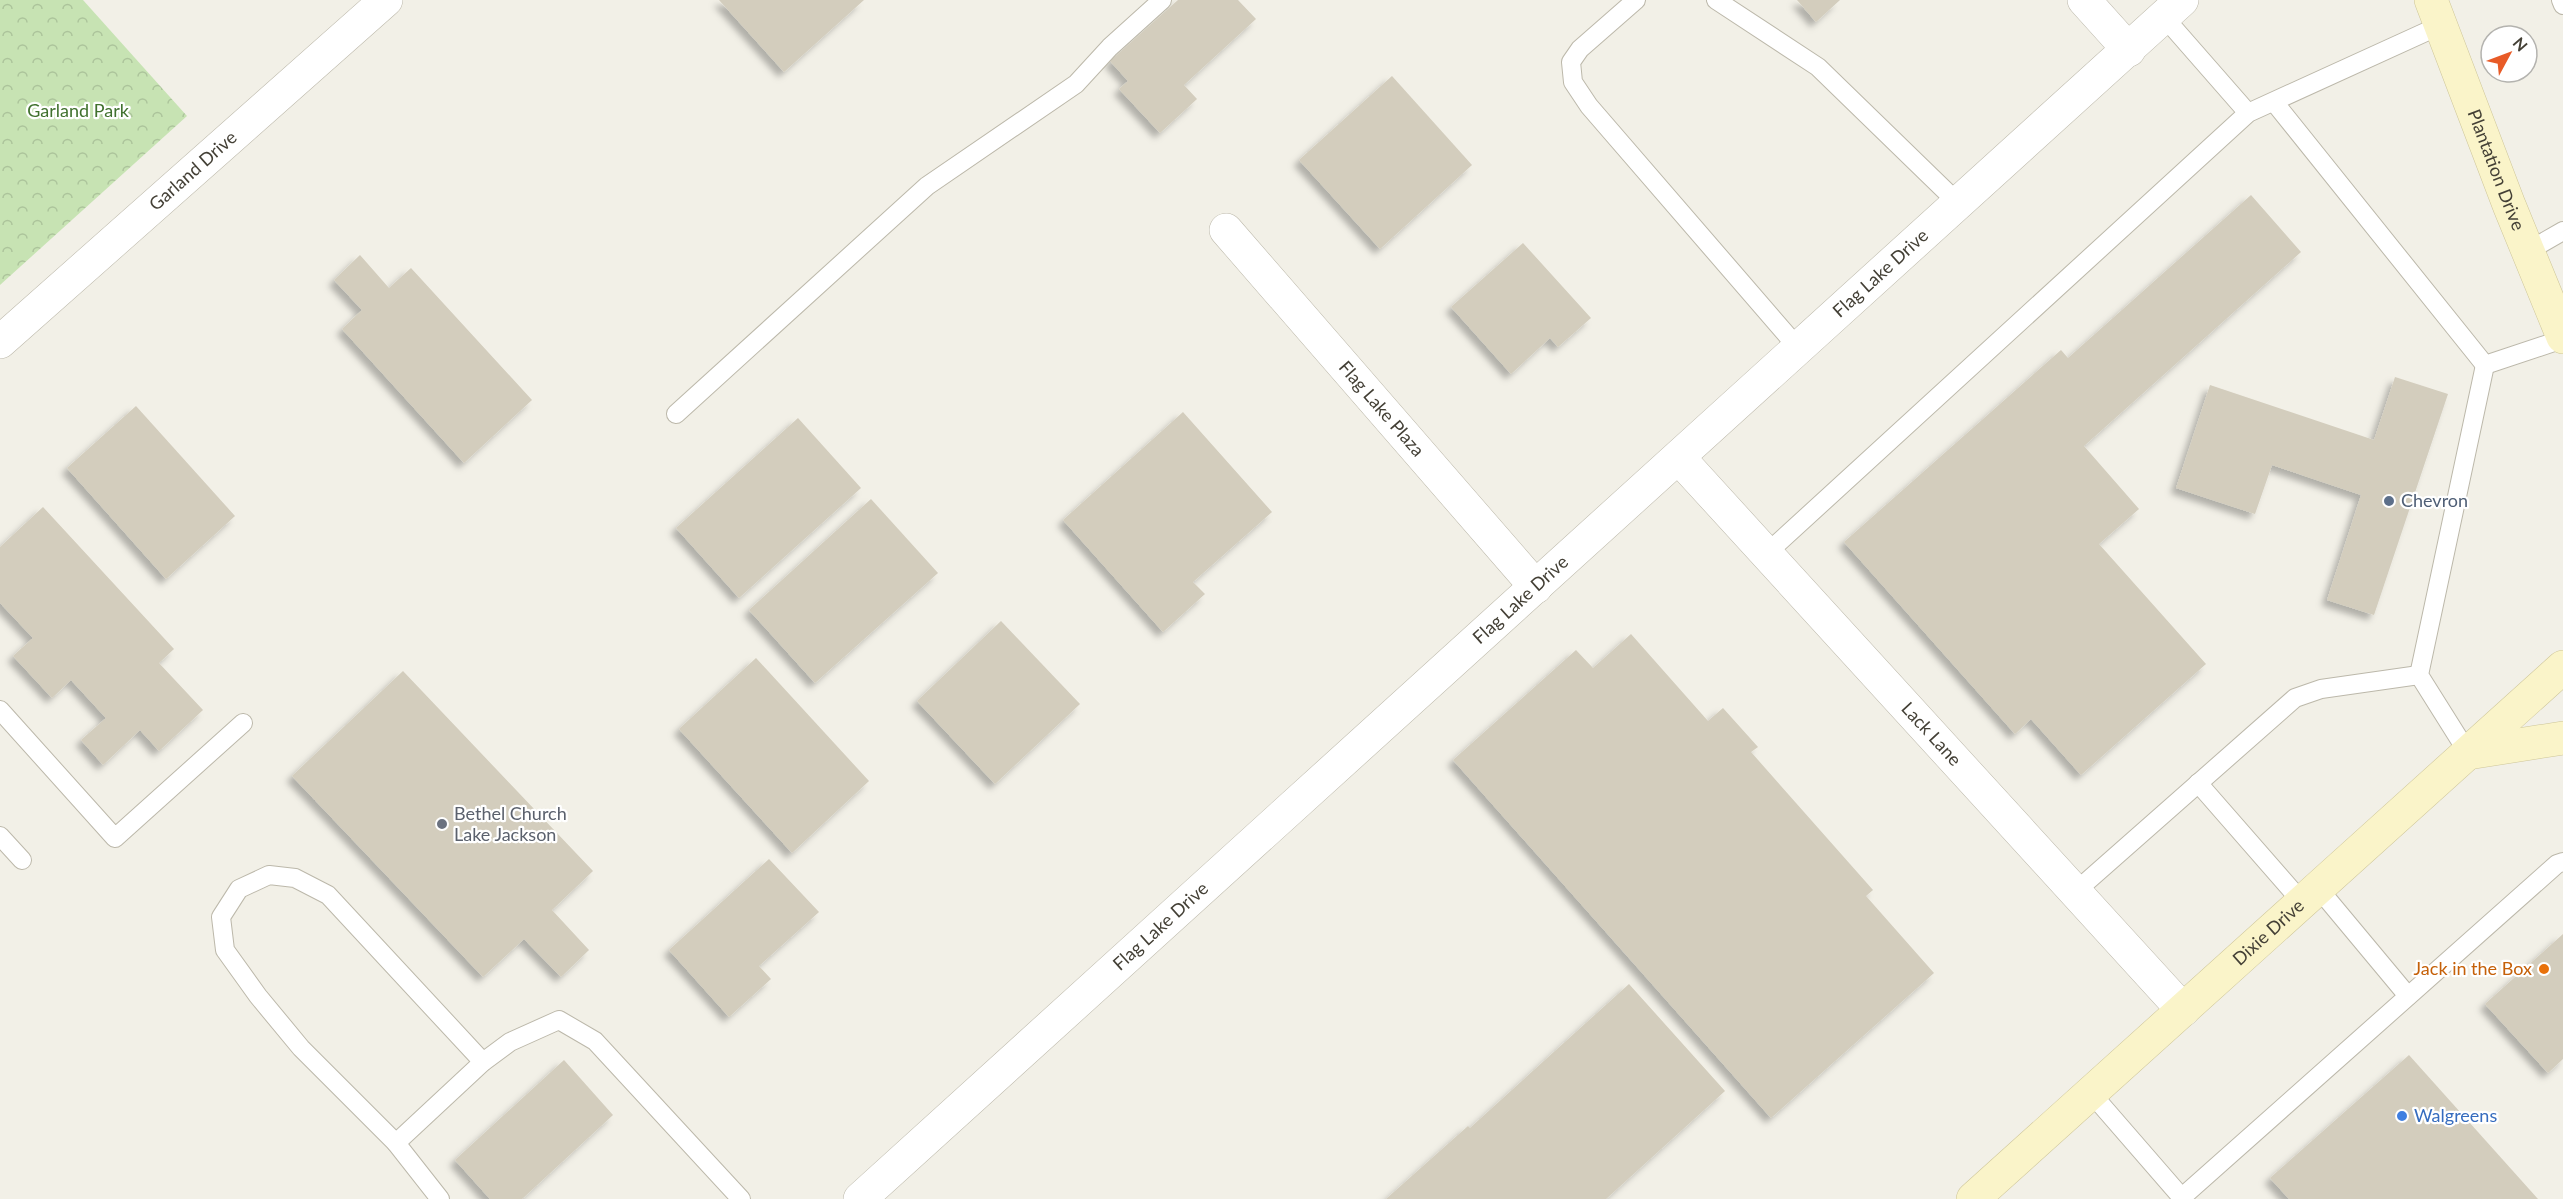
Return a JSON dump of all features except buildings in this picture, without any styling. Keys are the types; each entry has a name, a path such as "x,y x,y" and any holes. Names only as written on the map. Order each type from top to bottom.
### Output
{"main road":[{"name":"Plantation Drive","path":"2436,13 2563,338"},
{"path":"2533,264 2563,302"},
{"name":"Dixie Drive","path":"1973,1199 2563,667"},
{"path":"2468,753 2563,738"}],"street":[{"name":"Garland Drive","path":"0,342 386,0"},
{"path":"2084,0 2129,50"},
{"name":"Flag Lake Drive","path":"860,1199 2173,8"},
{"name":"Flag Lake Plaza","path":"1226,230 1536,587"},
{"name":"Lack Lane","path":"1679,458 2183,1010"}],"lane":[{"path":"676,414 927,186 1076,84 1110,48 1162,0"},
{"path":"1636,0 1580,49 1571,62 1573,82 1589,106 1799,349"},
{"path":"1716,0 1818,67 1959,204"},
{"path":"2561,0 2563,5"},
{"path":"2173,8 2248,113"},
{"path":"1766,554 2248,113 2274,102 2436,13"},
{"path":"2274,102 2485,365"},
{"path":"2533,264 2563,231"},
{"path":"2485,365 2563,338"},
{"path":"2468,753 2419,675 2485,365"},
{"path":"2075,892 2295,698 2321,689 2419,675"},
{"path":"0,710 115,838 243,723"},
{"path":"2198,783 2408,996"},
{"path":"0,836 22,861"},
{"path":"2091,1093 2182,1198 2557,864 2563,862"},
{"path":"440,1199 396,1143 301,1048 258,996 225,950 221,917 239,888 269,875 295,878 328,895 483,1062"},
{"path":"396,1143 483,1062 510,1041 559,1020 595,1041 741,1199"}],"green space":[{"name":"Garland Park","path":"0,0 83,0 187,116 0,285"}],"place":[{"name":"Chevron","path":"2389,501"},
{"name":"Bethel Church Lake Jackson","path":"442,824"},
{"name":"Jack in the Box","path":"2544,969"},
{"name":"Walgreens","path":"2402,1116"}]}
